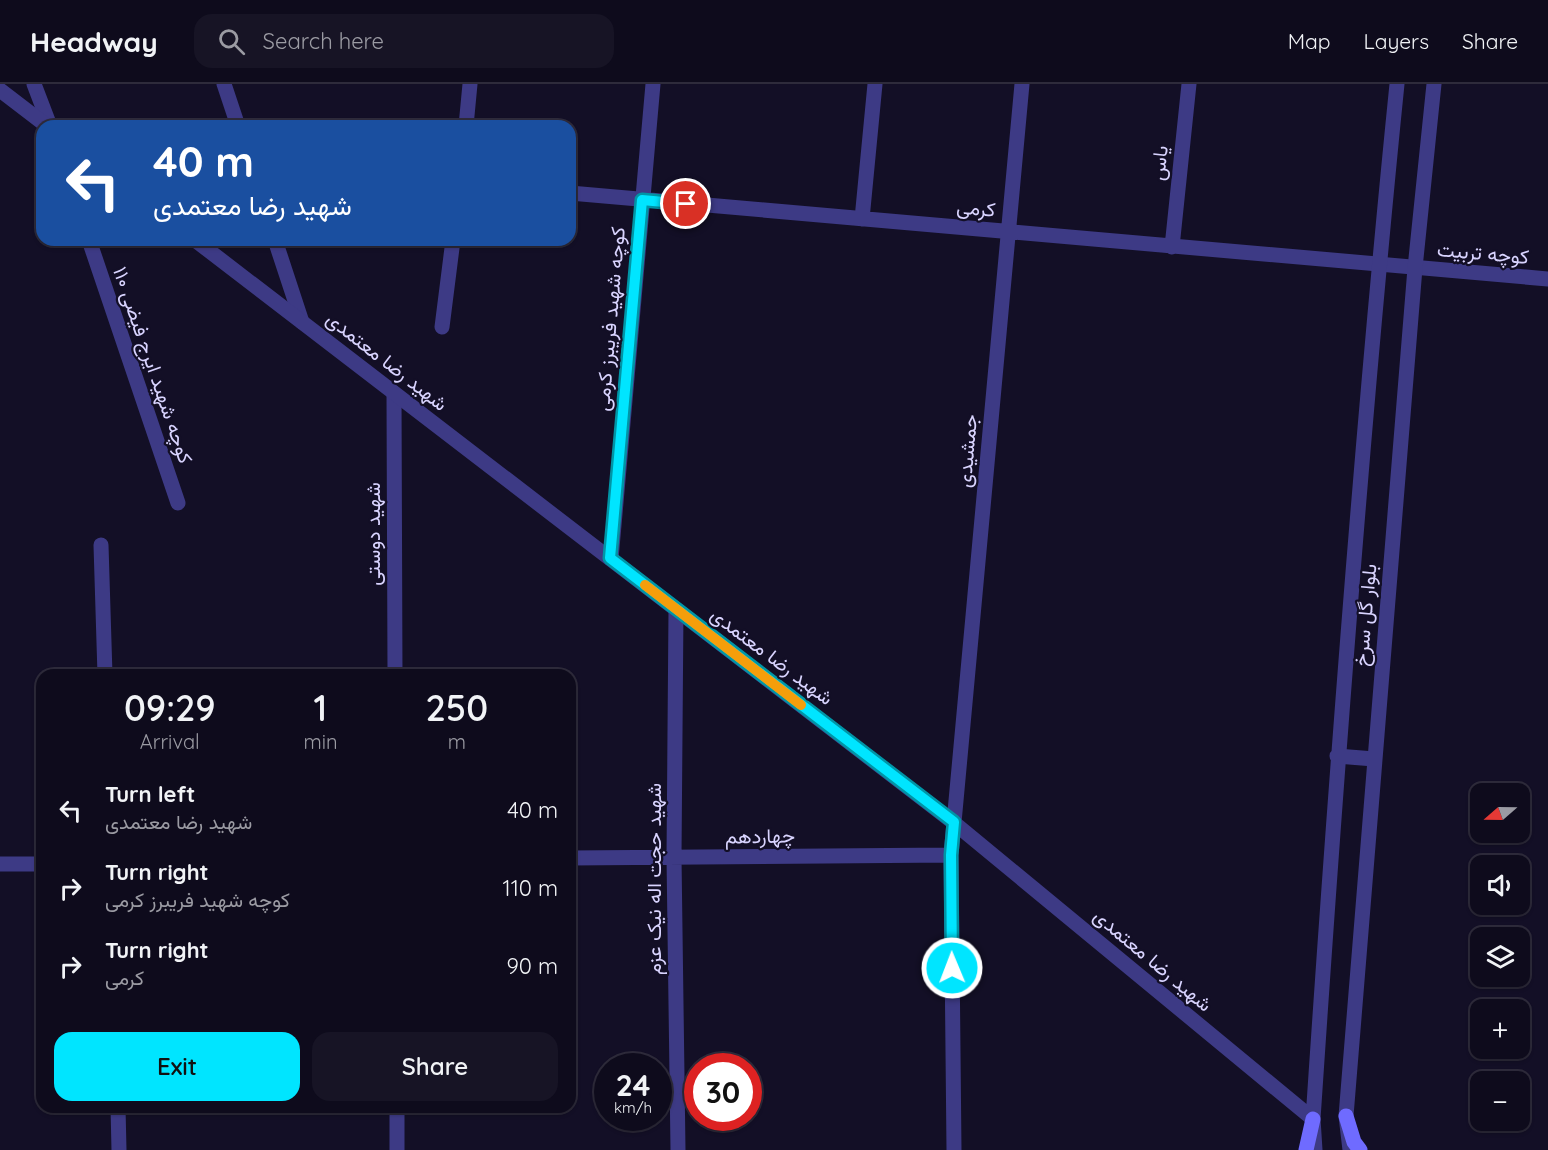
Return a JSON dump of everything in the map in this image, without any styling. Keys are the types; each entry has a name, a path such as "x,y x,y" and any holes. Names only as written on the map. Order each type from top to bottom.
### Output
{"main road":[{"path":"1346,1116 1354,1142 1360,1150"},
{"path":"1306,1150 1313,1119"}],"street":[{"path":"33,84 46,120"},
{"path":"224,84 236,120"},
{"path":"467,120 470,84"},
{"name":"کوچه شهید فریبرز کرمی","path":"610,558 653,84"},
{"path":"862,219 875,84"},
{"name":"جمشیدی","path":"954,1150 951,855 1022,84"},
{"name":"یاس","path":"1172,247 1189,84"},
{"name":"بلوار گل سرخ","path":"1315,1150 1313,1119 1337,756 1378,265 1396,84"},
{"name":"بلوار گل سرخ","path":"1350,1150 1346,1116 1374,759 1415,268 1434,84"},
{"path":"0,90 40,120"},
{"name":"کرمی","path":"576,194 1378,265"},
{"name":"کوچه شهید ایرج فیضی ۱۱۰","path":"91,246 178,503"},
{"name":"شهید رضا معتمدی","path":"203,246 954,822 1313,1119"},
{"path":"277,246 302,322"},
{"path":"442,327 452,246"},
{"name":"کوچه تربیت","path":"1378,265 1548,279"},
{"name":"شهید دوستی","path":"394,393 395,669"},
{"path":"101,545 105,669"},
{"name":"شهید حجت اله نیک عزم","path":"675,609 678,1150"},
{"path":"1337,756 1374,759"},
{"name":"چهاردهم","path":"576,858 951,855"},
{"path":"0,864 36,864"},
{"path":"117,1113 119,1150"},
{"path":"397,1113 398,1150"}],"slow traffic":[{"path":"645,585 801,705"}],"route":[{"path":"686,204 642,200 610,558 954,822 951,855 952,968"}]}
